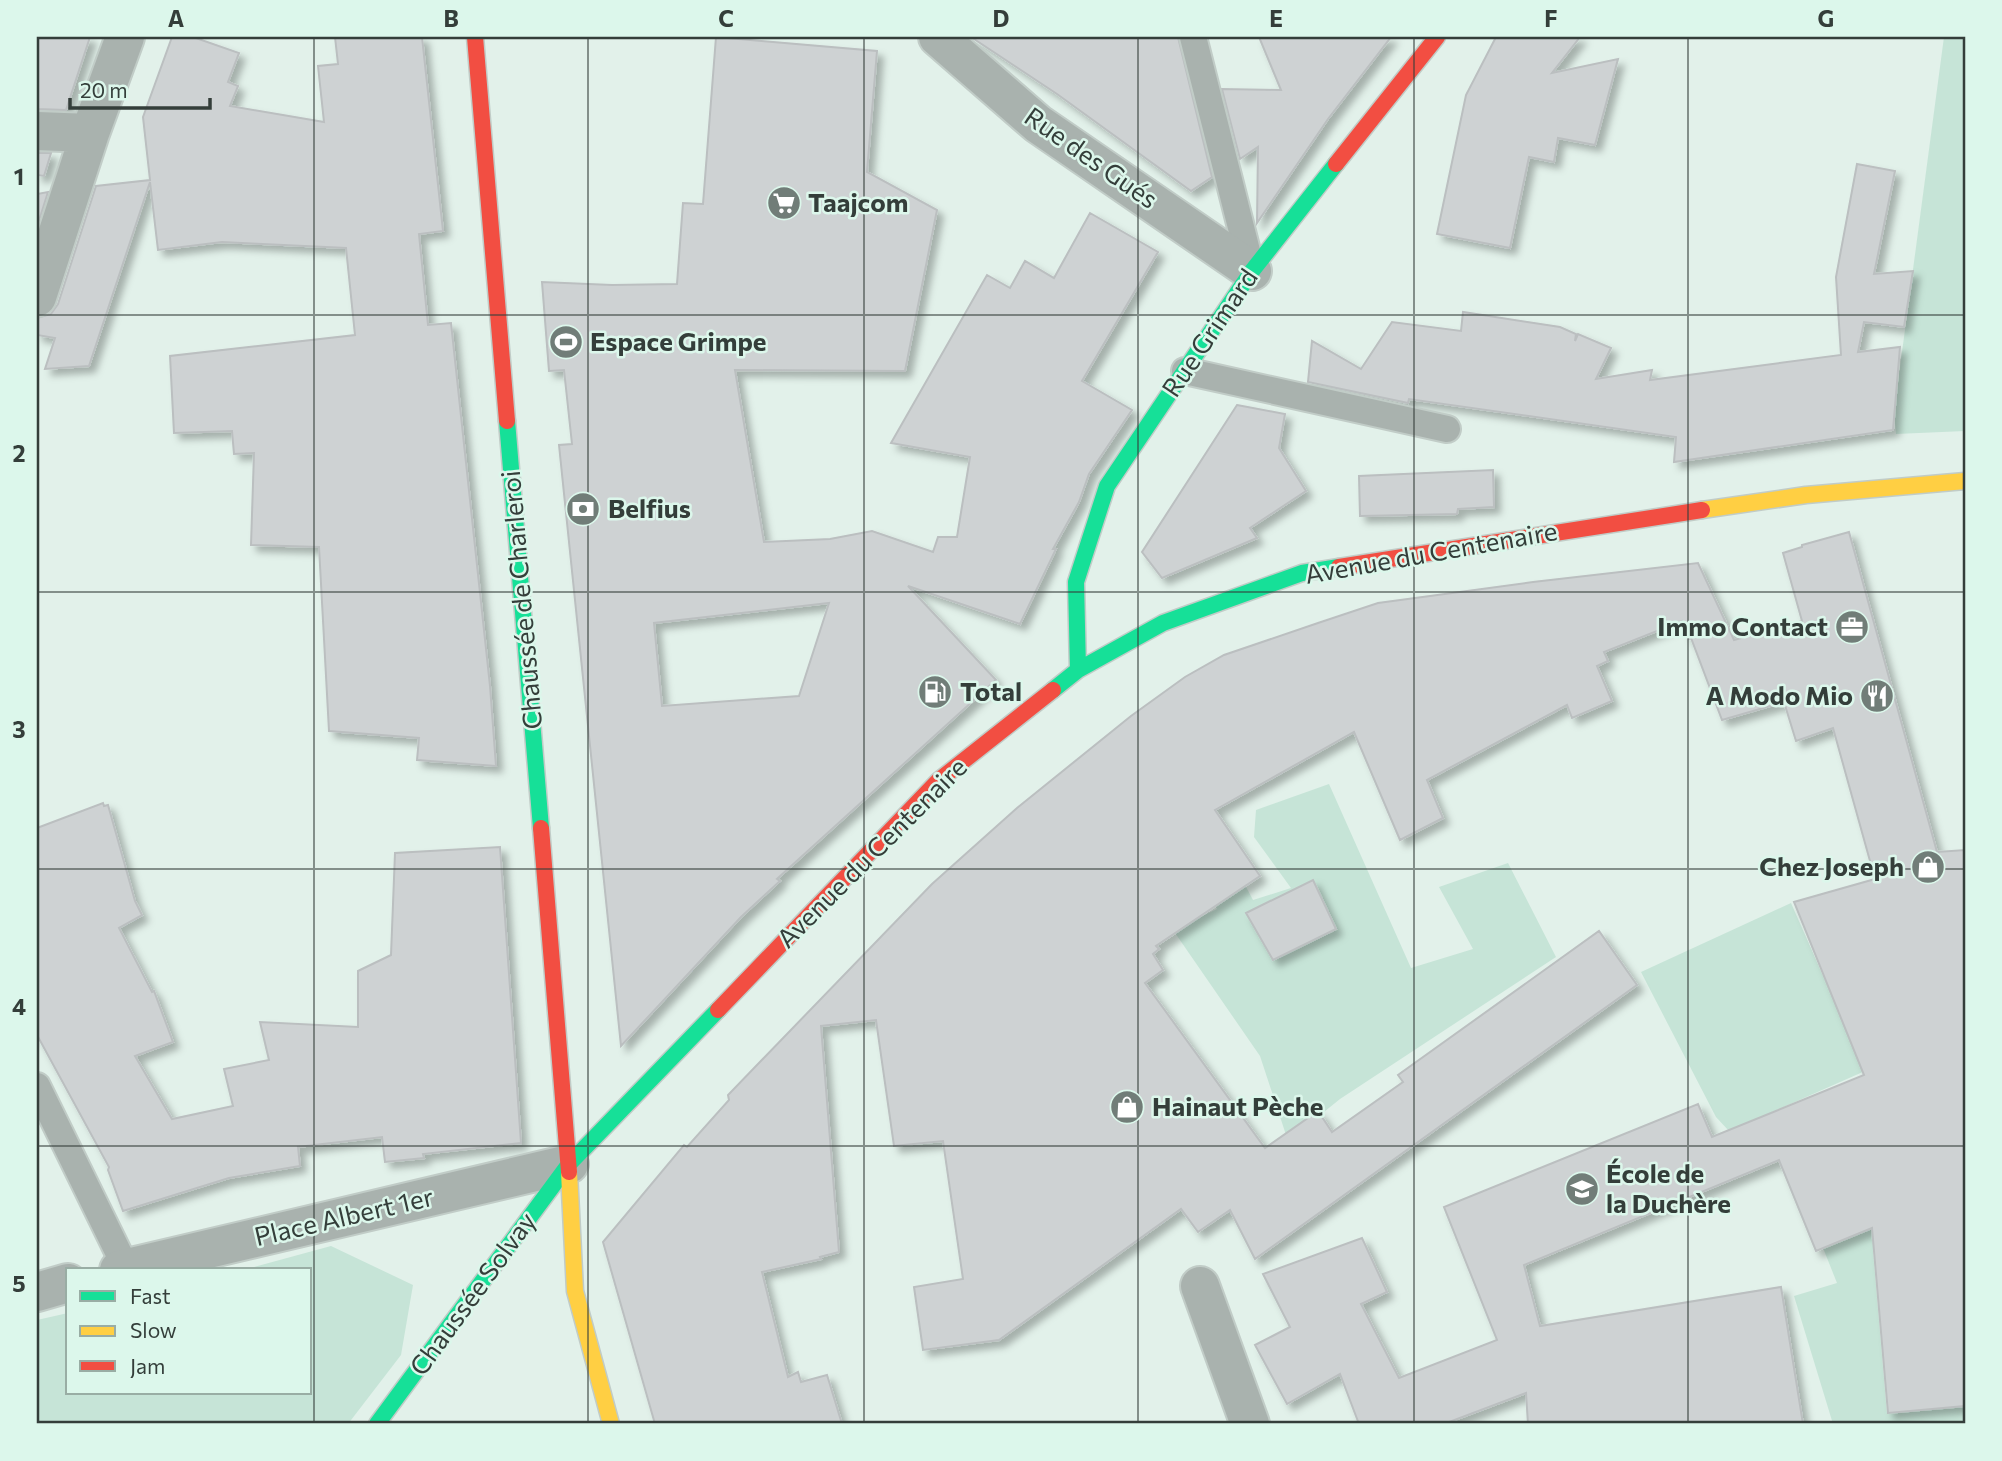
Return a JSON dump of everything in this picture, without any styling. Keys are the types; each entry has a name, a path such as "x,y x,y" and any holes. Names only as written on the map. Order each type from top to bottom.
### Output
{"main road":[{"name":"Chaussée de Charleroi","path":"475,37 569,1164 575,1291 611,1424"},
{"name":"Rue Grimard","path":"1077,670 1076,582 1107,486 1252,271 1437,37"},
{"name":"Avenue du Centenaire","path":"569,1164 938,781 1077,670 1163,623 1302,573 1468,545 1806,495 1965,481"},
{"name":"Chaussée Solvay","path":"377,1424 569,1164"}],"street":[{"path":"37,298 90,133 125,37"},
{"name":"Rue des Gués","path":"938,37 1038,124 1252,271"},
{"path":"37,131 90,133"},
{"name":"Place Albert 1er","path":"126,1268 569,1164"},
{"path":"37,1292 66,1284"},
{"path":"1200,1286 1251,1424"}],"lane":[{"path":"1193,37 1252,271"},
{"path":"1185,371 1447,429"},
{"path":"37,1086 122,1268"}],"green space":[{"path":"1944,37 1965,37 1965,431 1896,434 1894,412"},
{"path":"1329,784 1411,968 1473,949 1439,887 1508,863 1556,957 1340,1099 1288,1141 1260,1056 1173,930 1217,909 1201,879 1236,868 1253,900 1291,888 1254,837 1256,810"},
{"path":"1791,903 1865,1071 1729,1131 1716,1117 1641,972"},
{"path":"1915,1209 1918,1246 1873,1250 1887,1413 1965,1406 1965,1424 1833,1424 1794,1296 1837,1283 1823,1248"},
{"path":"331,1246 413,1285 401,1355 348,1424 37,1424 37,1320 66,1313 66,1394 312,1394 312,1268 250,1268"}],"building":[{"path":"37,37 90,37 66,110 37,109"},
{"path":"172,37 193,37 239,53 228,82 238,86 230,106 324,122 318,66 338,64 335,37 422,37 443,231 419,234 428,325 451,323 490,686 496,766 417,760 419,738 329,731 319,547 251,545 254,453 234,454 232,431 174,433 170,356 355,335 346,248 222,242 158,250 150,182 89,366 45,369 55,338 37,335 37,318 51,314 58,304 96,186 150,180 143,117"},
{"path":"716,37 877,51 867,172 937,210 905,371 735,370 764,542 830,539 872,531 933,552 938,537 957,537 970,457 891,443 987,275 1010,288 1025,261 1054,278 1090,213 1158,252 1082,381 1132,410 1089,474 1079,502 1053,549 1056,549 1020,624 908,586 996,680 777,879 780,881 741,917 621,1046 559,445 572,444 564,370 549,371 542,282 677,284 683,203 703,204","holes":["829,603 799,696 662,706 654,623"]},
{"path":"971,37 1178,37 1212,177 1191,191 1057,94"},
{"path":"1259,37 1391,37 1328,119 1257,223 1258,147 1240,159 1222,89 1281,90"},
{"path":"1496,37 1580,37 1552,73 1618,59 1595,145 1558,138 1554,162 1529,157 1510,248 1437,234 1466,95"},
{"path":"37,153 51,153 44,176 37,175"},
{"path":"1857,164 1895,171 1874,274 1913,271 1904,327 1864,322 1858,352 1900,347 1893,430 1674,462 1676,437 1409,399 1408,403 1308,382 1312,341 1361,369 1392,322 1461,331 1463,312 1560,327 1576,334 1575,341 1578,334 1611,348 1596,379 1652,370 1650,380 1841,355 1836,277"},
{"path":"48,192 37,227 37,194"},
{"path":"1237,405 1285,414 1279,448 1306,491 1250,528 1257,538 1162,578 1142,552"},
{"path":"1493,470 1494,507 1458,509 1457,514 1360,516 1359,476"},
{"path":"1849,532 1937,852 1965,850 1965,1406 1888,1413 1872,1228 1816,1251 1779,1160 1524,1265 1540,1326 1781,1287 1803,1424 1528,1424 1526,1393 1444,1424 1359,1424 1340,1374 1287,1404 1255,1345 1290,1327 1263,1274 1362,1238 1387,1292 1361,1304 1399,1378 1497,1340 1444,1207 1698,1104 1712,1137 1864,1075 1794,902 1875,879 1833,728 1796,741 1784,702 1722,720 1682,621 1604,652 1608,661 1597,666 1612,701 1572,718 1567,705 1427,780 1443,818 1400,840 1354,732 1215,810 1260,876 1156,946 1159,949 1153,954 1163,970 1145,983 1265,1148 1318,1111 1332,1132 1403,1082 1398,1075 1599,931 1637,985 1255,1259 1230,1210 1198,1232 1181,1209 999,1340 923,1350 914,1287 963,1279 943,1141 894,1146 876,1020 821,1026 839,1252 820,1257 821,1259 762,1272 788,1377 798,1372 801,1382 827,1375 842,1424 655,1424 603,1242 684,1145 687,1147 729,1100 728,1095 932,884 1017,808 1131,716 1185,677 1224,655 1378,603 1533,582 1698,563 1734,640 1802,621 1783,553"},
{"path":"103,803 104,806 108,805 135,901 142,915 119,928 152,992 154,991 173,1042 135,1056 172,1119 233,1106 224,1069 269,1060 260,1022 358,1027 358,971 391,955 395,853 500,847 521,1143 423,1154 424,1158 385,1162 382,1137 298,1147 300,1166 229,1178 123,1211 109,1167 37,1035 37,828"},
{"path":"1313,880 1336,929 1273,960 1246,913"}],"traffic: fast":[{"path":"1078,670 1076,582 1107,486 1252,271 1336,164"},
{"path":"507,421 541,828"},
{"path":"1053,690 1078,670 1163,623 1302,573 1339,567"},
{"path":"377,1424 569,1164 718,1010"}],"traffic: slow":[{"path":"1702,510 1806,495 1965,481"},
{"path":"569,1172 575,1291 611,1424"}],"traffic: jam":[{"path":"475,37 507,421"},
{"path":"1336,164 1437,37"},
{"path":"1339,567 1702,510"},
{"path":"718,1010 938,781 1053,690"},
{"path":"541,828 569,1172"}],"place":[{"name":"Taajcom","path":"784,203"},
{"name":"Espace Grimpe","path":"566,342"},
{"name":"Belfius","path":"583,509"},
{"name":"Immo Contact","path":"1852,627"},
{"name":"Total","path":"935,692"},
{"name":"A Modo Mio","path":"1877,696"},
{"name":"Chez Joseph","path":"1928,867"},
{"name":"Hainaut Pèche","path":"1127,1107"},
{"name":"École de la Duchère","path":"1582,1189"}]}
